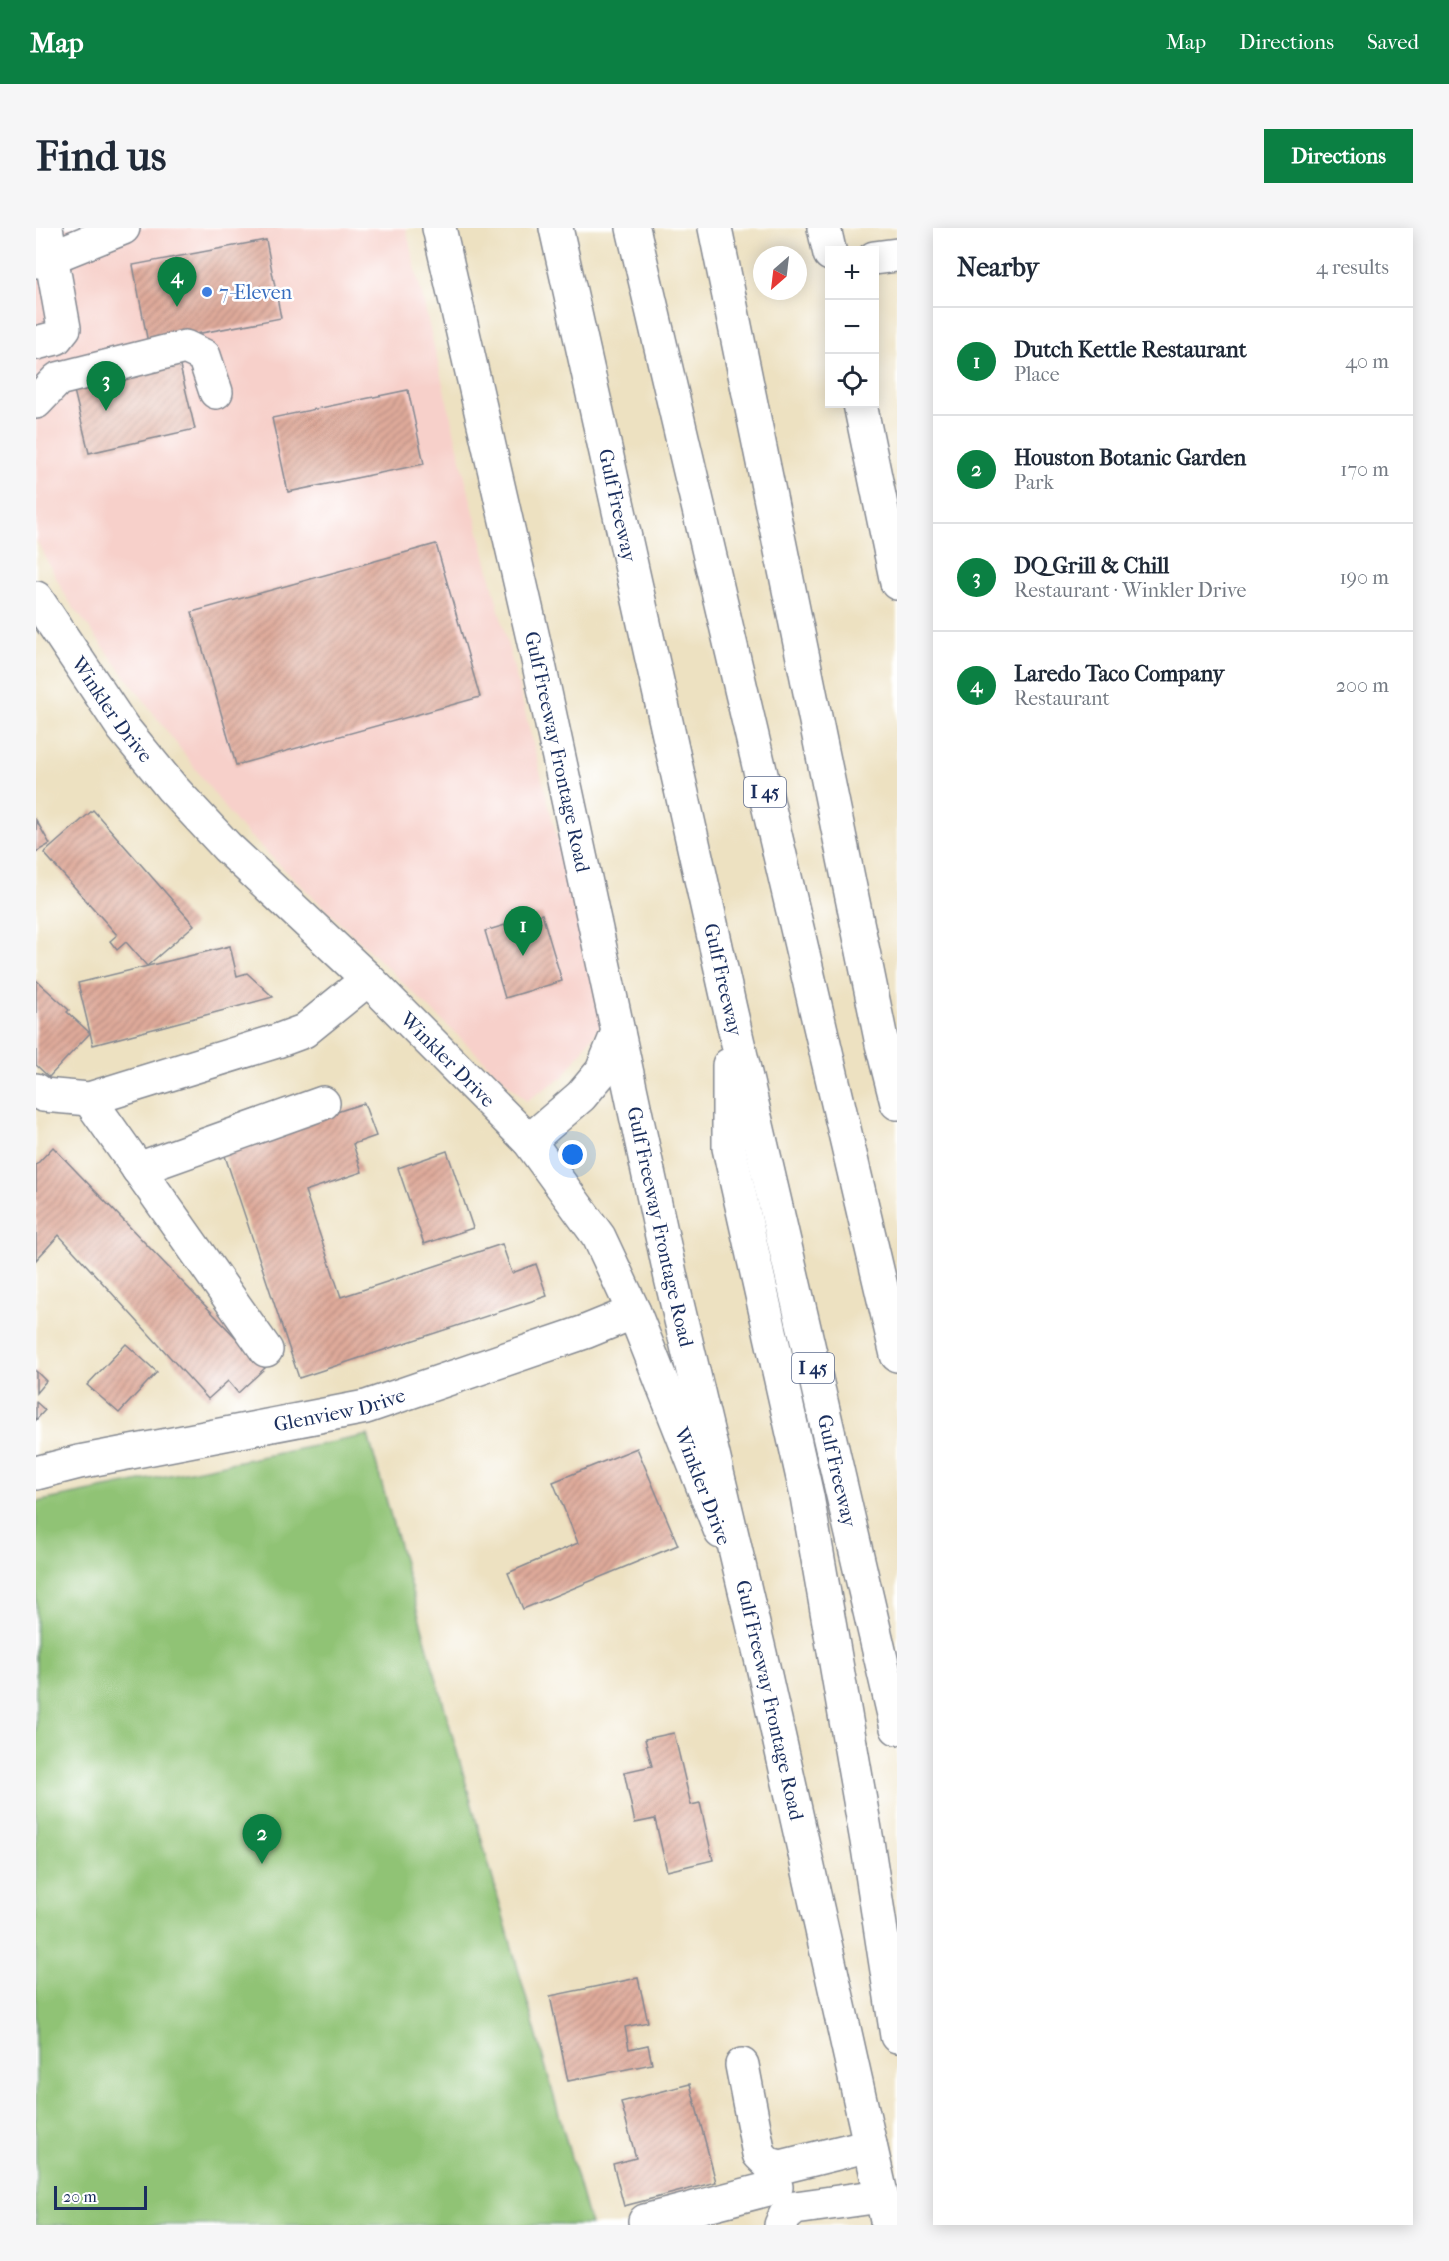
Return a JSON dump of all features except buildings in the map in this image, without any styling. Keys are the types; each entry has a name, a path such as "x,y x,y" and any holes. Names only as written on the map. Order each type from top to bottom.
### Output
{"main road":[{"path":"36,343 56,338 64,328 44,249 123,228"},
{"name":"Gulf Freeway Frontage Road","path":"439,228 535,649 671,1278 746,1595 884,2211"},
{"name":"Gulf Freeway","path":"556,228 730,1009 897,1728"},
{"name":"I 45","path":"633,228 897,1355"},
{"path":"715,228 890,1055 897,1103"},
{"path":"824,228 828,246"},
{"path":"879,257 897,255"},
{"path":"36,402 58,379 185,347 204,356 216,392"},
{"path":"861,408 897,583"},
{"name":"Winkler Drive","path":"36,598 123,728 172,788 227,847 368,979 529,1141 599,1237 634,1312 746,1595"},
{"path":"38,1096 89,1099 304,1031 368,979"},
{"path":"730,1009 729,1148 807,1496 867,1841 897,2036"},
{"path":"529,1141 581,1096 602,1071 618,1032"},
{"path":"89,1099 266,1350"},
{"path":"138,1169 323,1103"},
{"name":"Glenview Drive","path":"36,1473 79,1462 366,1407 585,1332 634,1312"},
{"path":"742,2066 759,2154 778,2198 795,2208 884,2211"},
{"path":"778,2198 782,2167 870,2145"},
{"path":"645,2221 778,2198"}],"shaded area":[{"path":"36,228 406,228 466,481 604,1021 563,1077 526,1101 237,824 68,600 36,540"}],"green space":[{"path":"368,1435 590,2225 36,2225 36,1502"}],"place":[{"name":"7-Eleven","path":"207,292"},
{"name":"Laredo Taco Company","path":"177,307"},
{"name":"DQ Grill & Chill","path":"106,411"},
{"name":"Dutch Kettle Restaurant","path":"523,956"},
{"name":"Houston Botanic Garden","path":"262,1864"}]}
